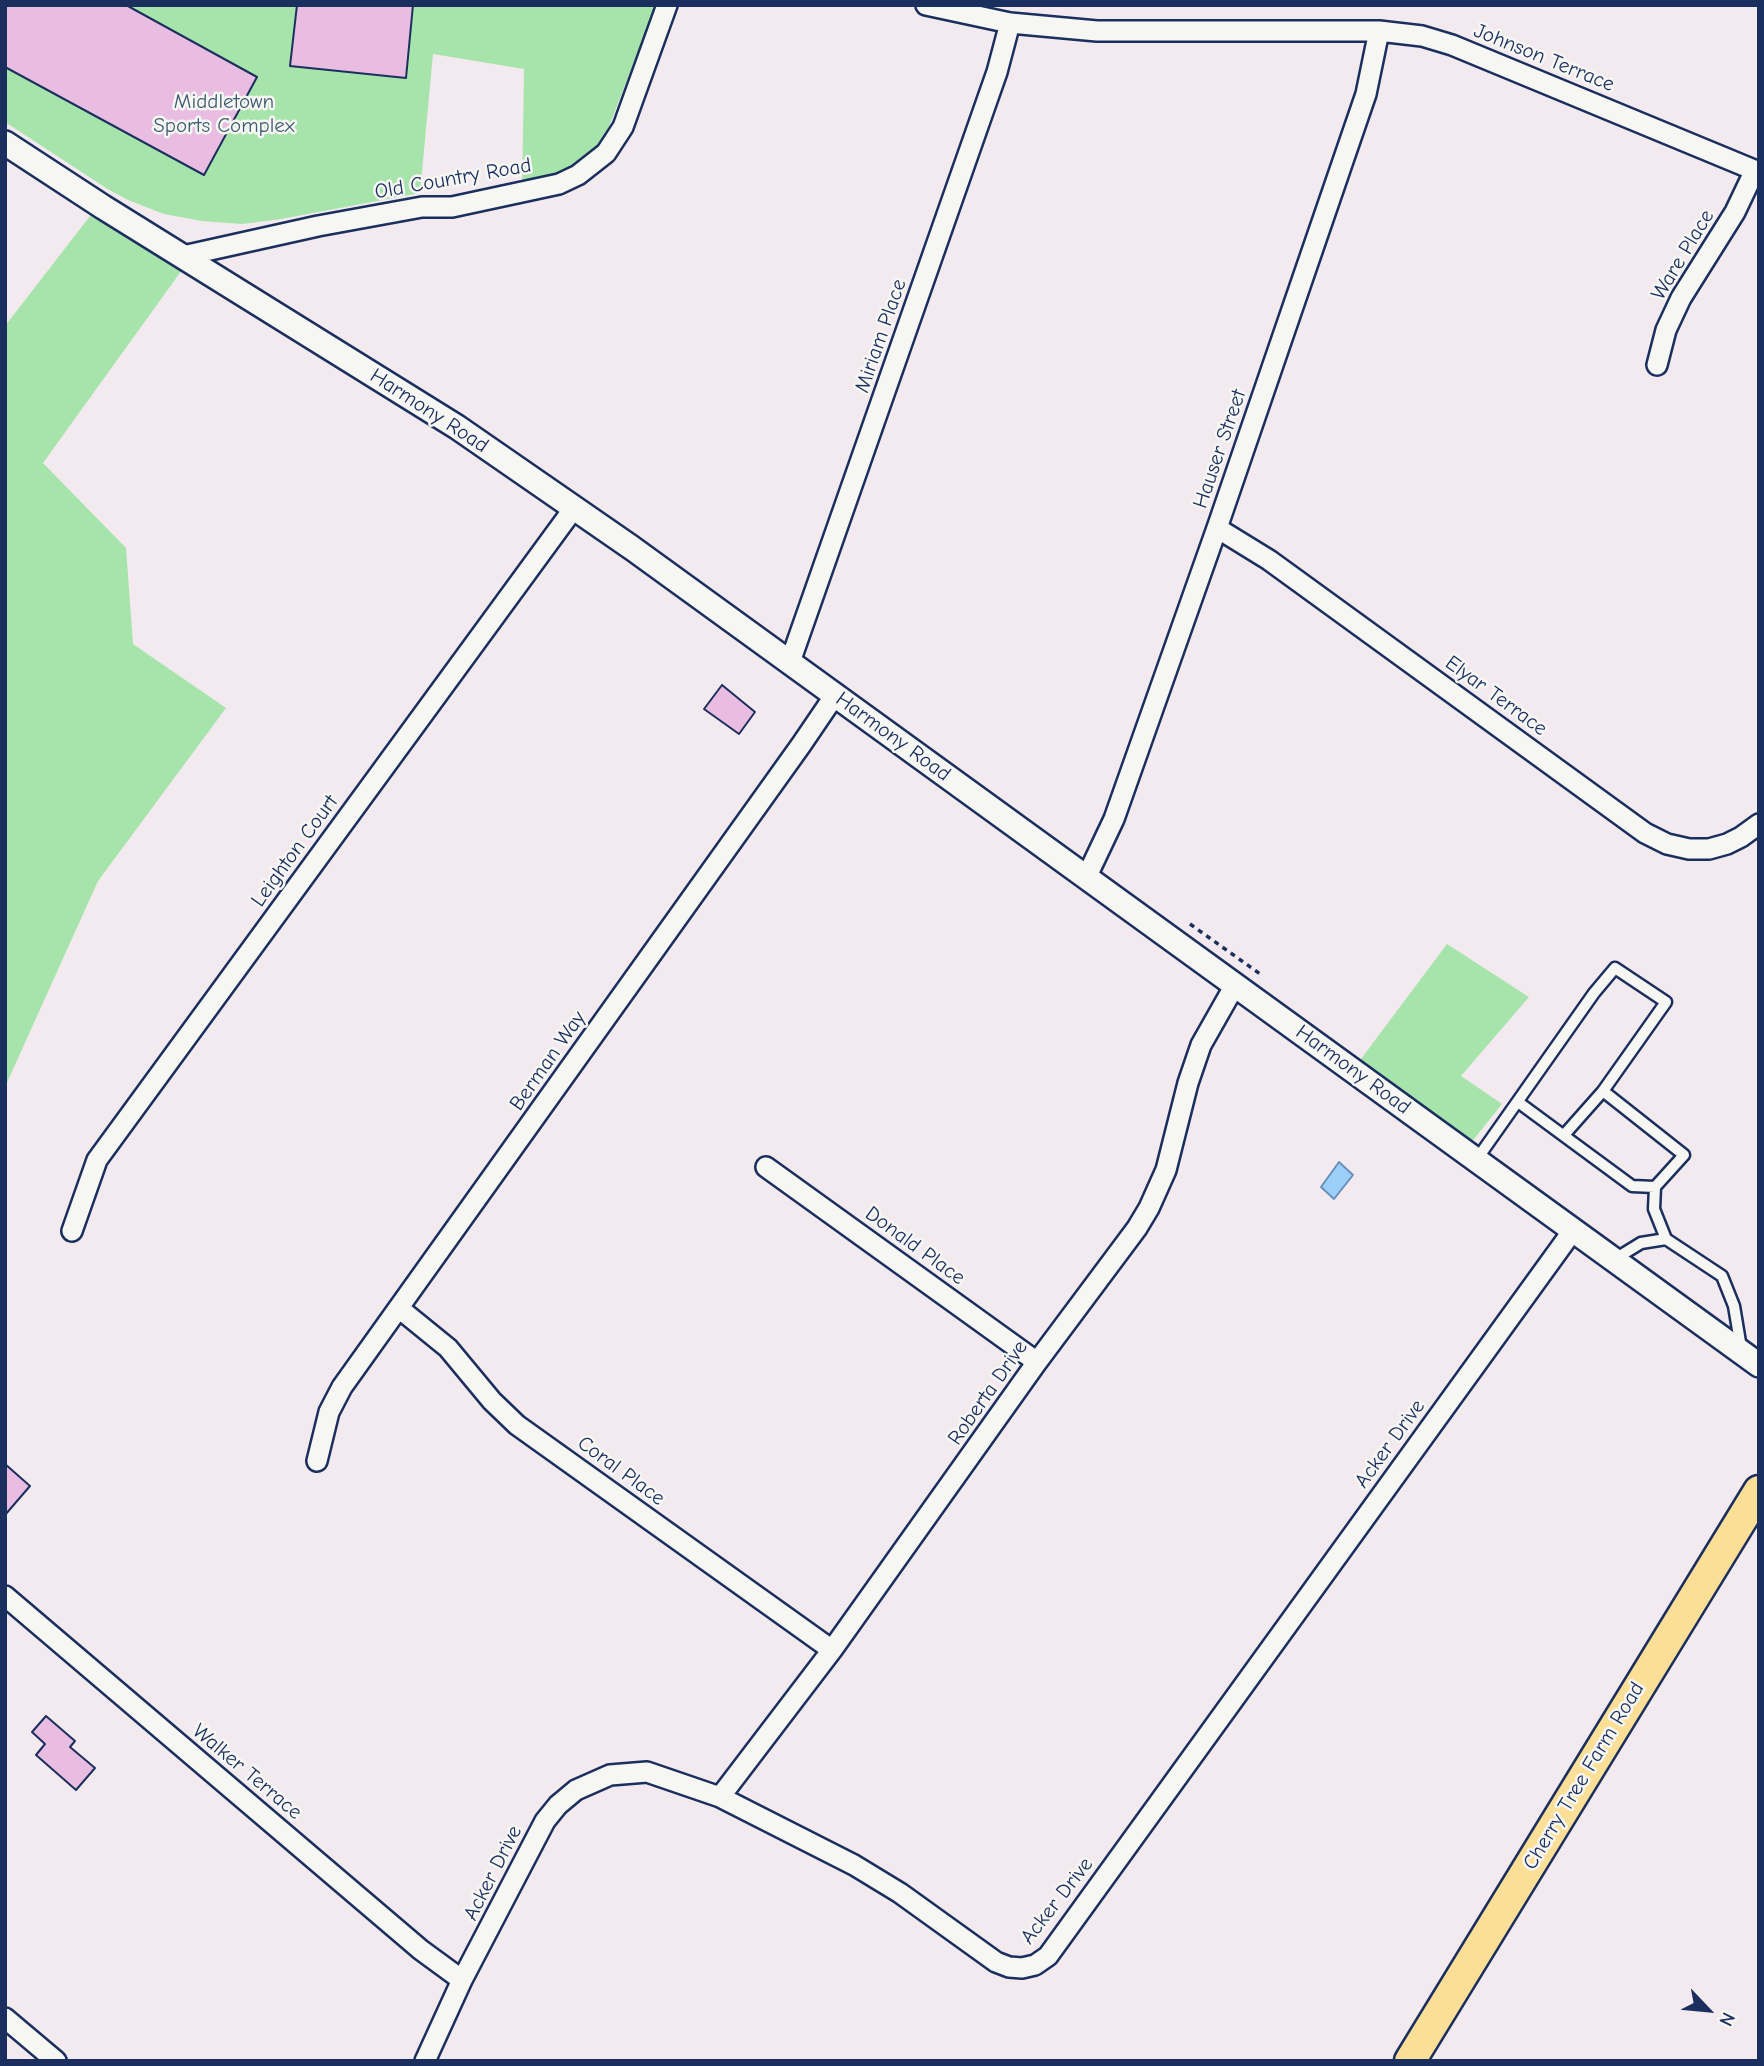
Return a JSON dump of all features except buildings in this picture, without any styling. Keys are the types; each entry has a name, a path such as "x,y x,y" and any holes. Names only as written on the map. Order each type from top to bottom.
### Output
{"main road":[{"name":"Cherry Tree Farm Road","path":"1410,2061 1759,1491"}],"street":[{"name":"Old Country Road","path":"183,256 318,226 422,207 452,207 559,184 578,175 600,158 618,136 667,5"},
{"name":"Johnson Terrace","path":"926,5 1010,23 1097,31 1379,31 1422,36 1452,45 1757,171"},
{"name":"Miriam Place","path":"790,662 997,72 1010,23"},
{"name":"Hauser Street","path":"1087,876 1114,820 1217,528 1366,94 1379,31"},
{"name":"Harmony Road","path":"5,143 457,428 574,508 1087,876 1750,1358"},
{"name":"Ware Place","path":"1657,365 1666,330 1681,298 1735,212 1757,171"},
{"name":"Leighton Court","path":"72,1231 97,1160 574,508"},
{"name":"Elyar Terrace","path":"1217,528 1269,560 1645,832 1667,844 1689,849 1709,849 1727,844 1759,824"},
{"name":"Berman Way","path":"317,1461 328,1412 335,1399 835,695"},
{"name":"Roberta Drive","path":"720,1797 832,1650 1149,1208 1166,1170 1188,1083 1201,1045 1235,985"},
{"name":"Donald Place","path":"766,1167 1037,1362"},
{"name":"Acker Drive","path":"425,2061 463,1980 545,1821 558,1805 576,1790 610,1775 647,1772 720,1797 854,1865 996,1962 1022,1968 1035,1965 1048,1956 1574,1229"},
{"name":"Coral Place","path":"400,1308 448,1348 492,1401 517,1425 832,1650"},
{"name":"Walker Terrace","path":"5,1596 410,1941 463,1980"},
{"path":"5,2018 57,2061"}],"lane":[{"path":"1477,1160 1594,993 1615,968 1666,1002 1603,1091 1564,1135"},
{"path":"1603,1091 1684,1155 1655,1187 1654,1209 1666,1239 1722,1276 1750,1358"},
{"path":"1518,1102 1632,1186 1655,1187"},
{"path":"1615,1259 1641,1243 1666,1239"}],"green space":[{"name":"Middletown Sports Complex","path":"5,5 656,5 591,173 522,196 524,69 433,54 420,193 242,224 202,221 164,214 128,200 5,122"},
{"path":"97,207 187,263 43,463 126,548 133,644 226,708 98,881 5,1087 5,326"},
{"path":"1447,944 1529,997 1461,1076 1502,1104 1470,1144 1434,1118 1422,1138 1370,1099 1382,1081 1358,1063"}],"water":[{"path":"1339,1162 1353,1175 1334,1199 1321,1187"}]}
